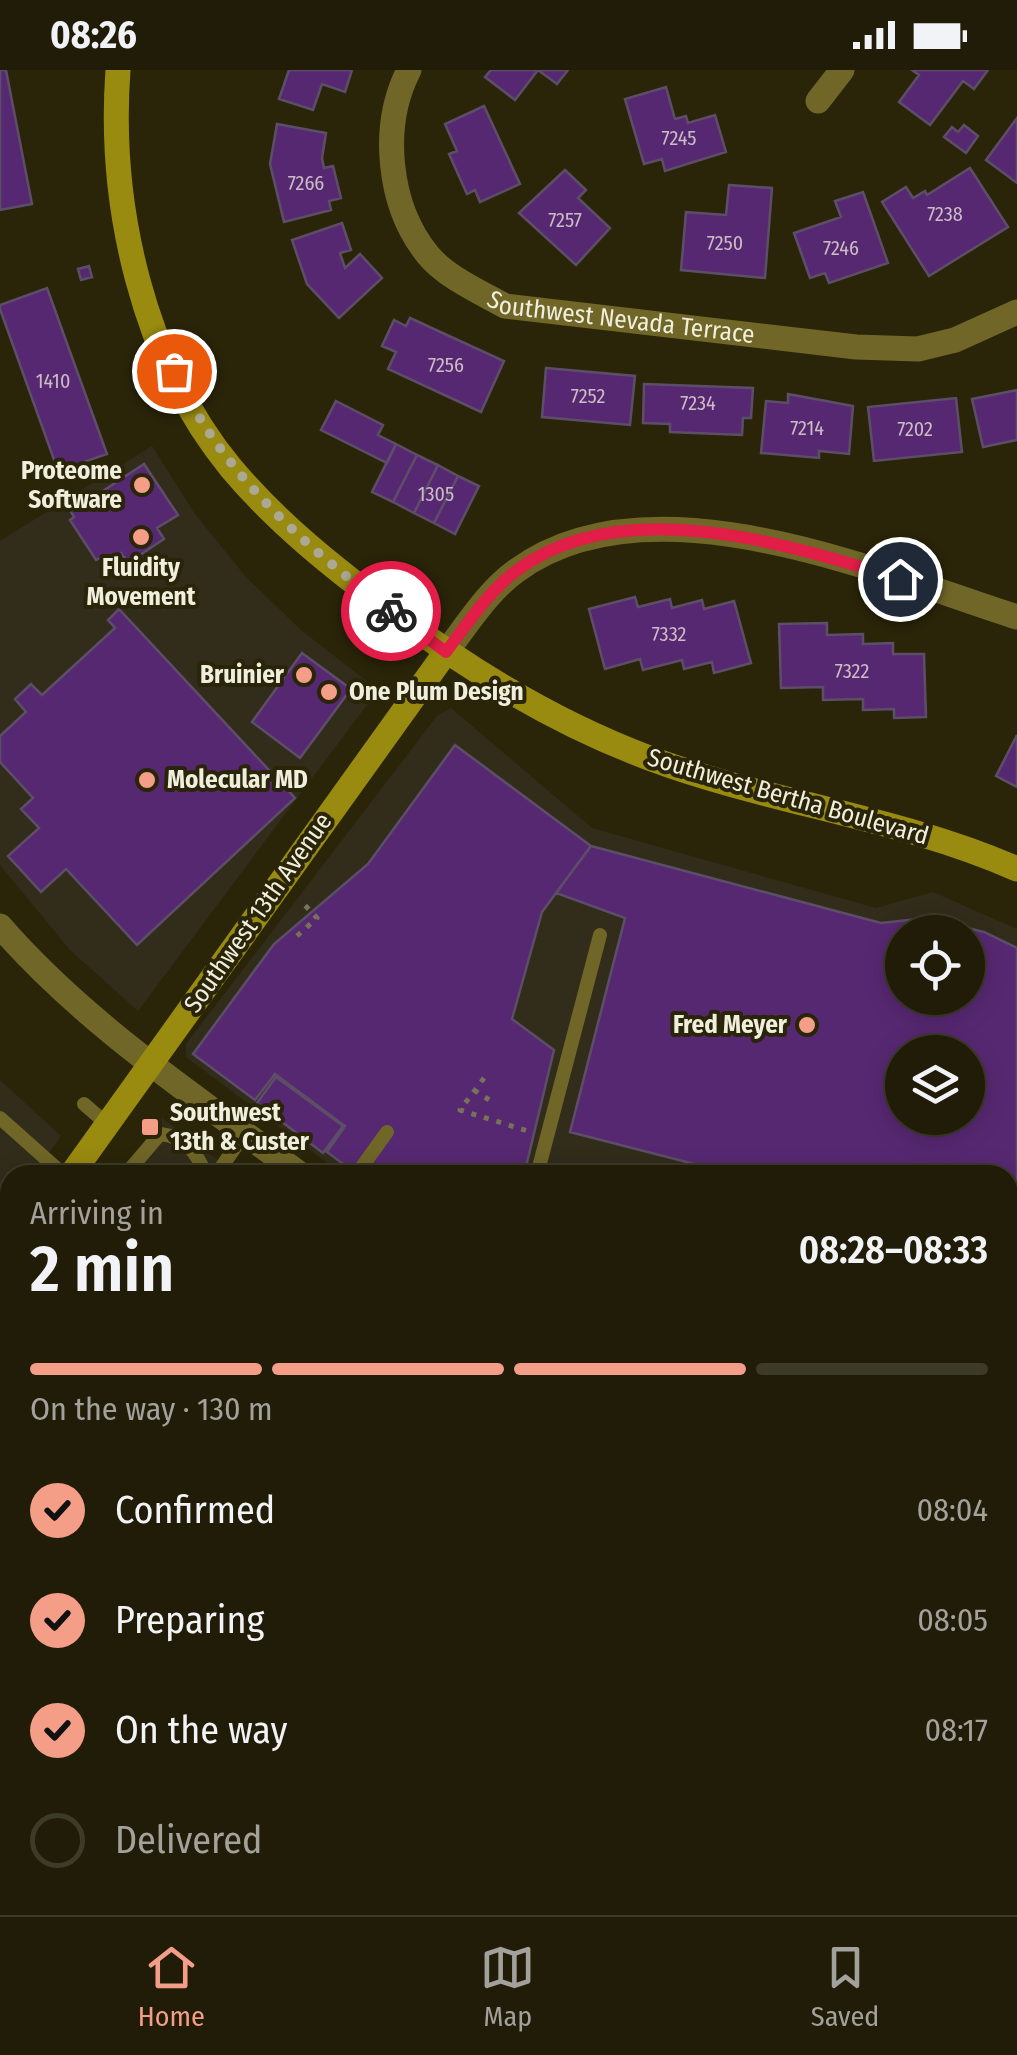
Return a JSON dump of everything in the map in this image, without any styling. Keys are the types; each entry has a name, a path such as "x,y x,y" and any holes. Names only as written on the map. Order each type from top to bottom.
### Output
{"main road":[{"name":"Southwest Bertha Boulevard","path":"118,70 116,146 140,289 187,399 230,466 308,547 446,652 537,708 650,758 890,826 1017,869"},
{"name":"Southwest 13th Avenue","path":"76,1165 446,652"}],"street":[{"name":"Southwest Nevada Terrace","path":"409,70 394,126 393,170 402,211 429,256 468,286 505,306 856,347 918,349 955,340 1017,312"},
{"path":"818,101 842,70"},
{"path":"446,652 513,572 570,542 615,530 674,531 788,548 1017,617"},
{"path":"0,926 56,988 288,1165"}],"lane":[{"path":"540,1165 600,935"},
{"path":"84,1104 107,1124"},
{"path":"0,1118 56,1165"},
{"path":"363,1165 388,1132"},
{"path":"223,1165 245,1133"},
{"path":"134,1165 160,1134 176,1136 191,1146 201,1165"}],"path":[{"path":"297,936 317,918"},
{"path":"484,1078 460,1110 531,1132"},
{"path":"474,1090 494,1103"}],"shaded area":[{"path":"152,446 195,514 246,577 301,630 378,690 138,1011 70,950 0,865 0,541"},
{"path":"451,708 592,828 876,908 933,892 1017,929 1017,1165 330,1165 186,1057 186,1044 437,716"},
{"path":"0,1080 61,1136 40,1165 0,1165"},
{"path":"162,1118 225,1165 127,1165"}],"building":[{"path":"0,70 6,70 32,204 0,210"},
{"path":"289,70 352,70 345,92 322,84 313,110 279,99"},
{"path":"491,70 538,70 515,100 485,77"},
{"path":"538,70 568,70 557,84"},
{"path":"912,70 988,70 974,89 963,81 930,125 899,102 919,75"},
{"path":"666,87 675,119 686,116 688,123 715,115 726,152 665,171 662,159 644,164 625,99"},
{"path":"484,106 520,184 480,202 475,190 467,194 449,154 457,151 445,124"},
{"path":"1017,118 1017,183 986,160"},
{"path":"277,124 326,133 324,168 333,166 341,198 329,201 331,210 284,222 270,164"},
{"path":"964,125 978,136 966,153 944,137 952,127 958,132"},
{"path":"970,168 1008,227 929,276 882,202 906,187 913,198 925,191 927,195"},
{"path":"565,170 586,190 578,198 610,228 576,265 519,213"},
{"path":"729,185 772,188 765,278 681,270 686,212 726,215"},
{"path":"863,192 888,263 829,283 825,273 810,278 794,233 841,217 835,201"},
{"path":"342,223 351,250 340,253 345,268 360,254 382,278 339,318 307,284 292,240"},
{"path":"89,266 92,277 81,280 78,269"},
{"path":"47,288 107,454 58,471 0,309 0,305"},
{"path":"410,318 504,361 481,412 388,369 396,352 382,346 394,320 406,326"},
{"path":"546,368 635,376 630,425 542,417"},
{"path":"644,384 753,388 751,418 743,418 742,435 670,432 670,424 643,423"},
{"path":"1017,390 1017,440 983,447 972,399"},
{"path":"788,394 853,406 849,454 819,451 819,458 761,453 766,401 788,403"},
{"path":"956,398 962,452 874,461 868,407"},
{"path":"336,401 383,425 378,435 396,444 387,463 321,430"},
{"path":"396,444 417,455 393,502 372,492"},
{"path":"417,455 438,465 414,513 393,502"},
{"path":"144,464 178,515 157,528 164,539 128,563 121,553 104,564 100,558 96,560 70,520 74,517 71,512"},
{"path":"438,465 458,476 434,523 414,513"},
{"path":"458,476 479,486 455,534 434,523"},
{"path":"635,597 638,607 670,599 672,608 702,600 704,609 734,601 751,663 714,673 712,662 684,669 682,660 643,670 640,659 605,669 589,609"},
{"name":"Molecular MD","path":"119,609 295,798 137,945 66,869 41,892 8,856 39,828 21,809 33,798 0,762 0,736 26,712 15,699 31,684 42,695 115,628 108,620"},
{"path":"827,623 827,635 863,634 863,644 893,643 893,654 924,654 926,717 894,718 894,709 863,710 863,699 823,700 823,687 781,688 779,624"},
{"path":"302,653 351,689 300,758 252,722"},
{"path":"1017,735 1017,787 996,776"},
{"path":"455,745 591,846 542,912 512,1019 554,1050 526,1165 345,1165 327,1152 345,1126 275,1074 255,1100 193,1054 274,944 368,864"},
{"name":"Fred Meyer","path":"591,846 885,923 885,1015 985,1015 985,932 1017,948 1017,1165 698,1165 570,1132 625,918 556,893"},
{"path":"276,1077 343,1126 323,1153 257,1103"}],"way so far":[{"path":"174,371 187,399 230,466 264,505 308,547 391,611"}],"place":[{"name":"Proteome Software","path":"142,485"},
{"name":"Fluidity Movement","path":"141,537"},
{"name":"Bruinier","path":"304,675"},
{"name":"One Plum Design","path":"329,692"},
{"name":"Molecular MD","path":"147,780"},
{"name":"Fred Meyer","path":"807,1025"},
{"name":"Southwest 13th & Custer","path":"150,1127"}],"route":[{"path":"391,611 446,652 513,572 570,542 615,530 674,531 732,538 833,558 900,579"}]}
